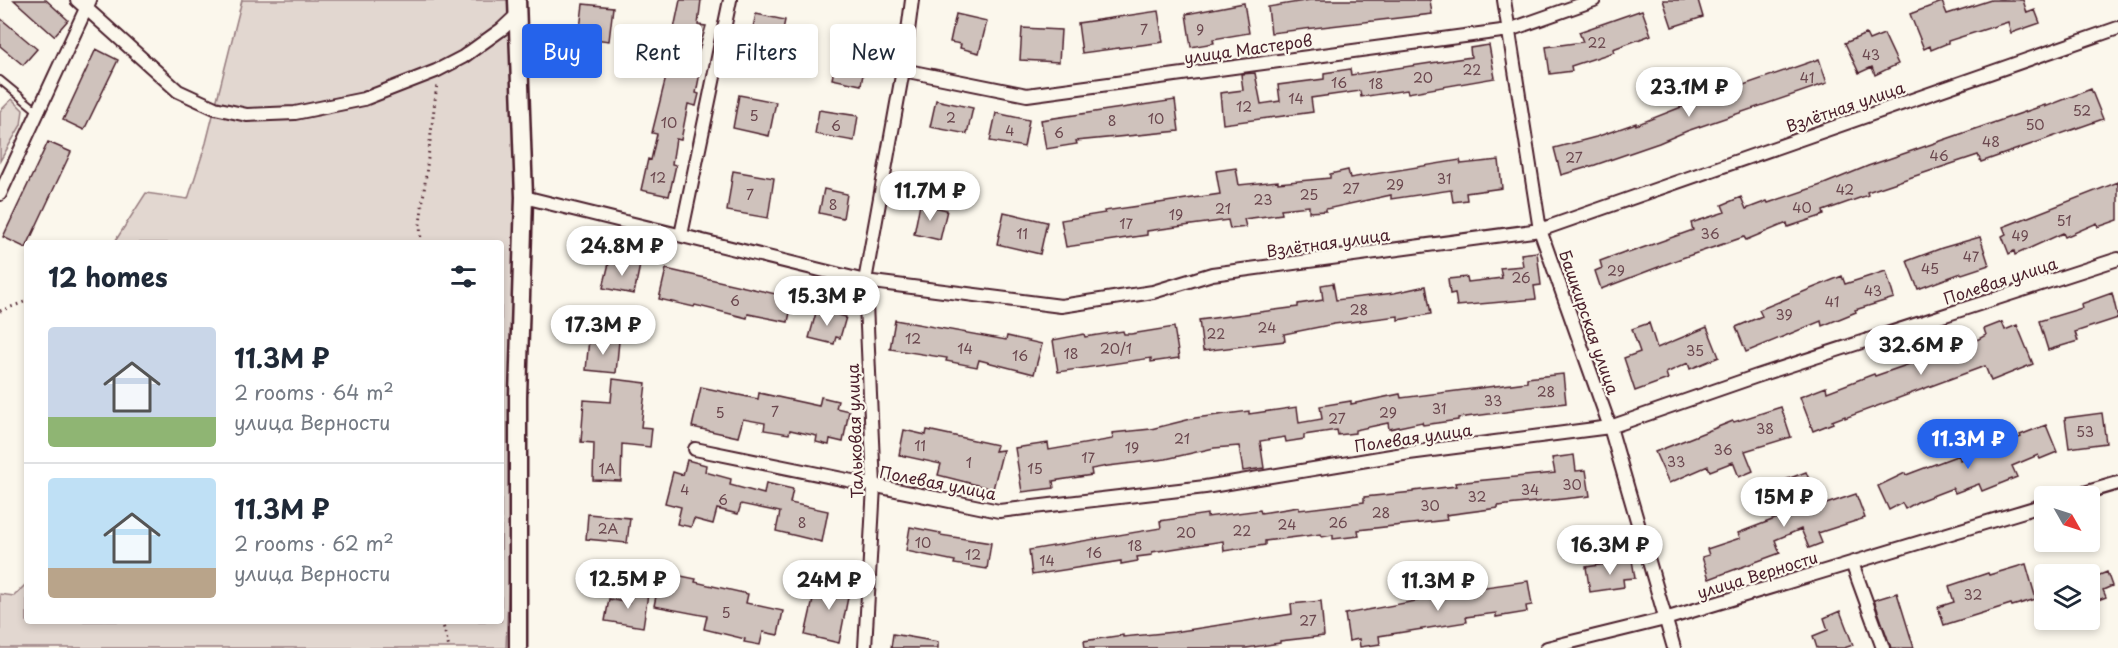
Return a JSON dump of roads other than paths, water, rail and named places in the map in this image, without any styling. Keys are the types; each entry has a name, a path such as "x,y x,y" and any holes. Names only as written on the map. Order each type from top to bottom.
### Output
{"main road":[{"path":"517,7 524,196 518,397 518,648"}],"street":[{"path":"681,235 730,0"},
{"name":"Тальковая улица","path":"909,24 912,0"},
{"name":"Башкирская улица","path":"1504,0 1540,230 1610,427 1674,648"},
{"name":"улица Мастеров","path":"916,73 1027,95 1509,30 1594,0"},
{"path":"0,194 39,112 85,3 178,91 215,108 247,115 295,113 347,104 436,71 483,43 517,7"},
{"name":"Взлётная улица","path":"524,196 865,281 1061,306 1153,292 1212,274 1540,230 2118,28"},
{"name":"Тальковая улица","path":"865,648 874,486 865,281 902,78"},
{"name":"Полевая улица","path":"695,449 999,511 1205,487 1409,453 1610,427 1768,372 2118,259"},
{"path":"2100,488 2118,483"},
{"name":"улица Верности","path":"1547,648 1665,618 2034,508"},
{"path":"1852,563 1883,648"}],"lane":[{"path":"0,80 39,112"}]}
